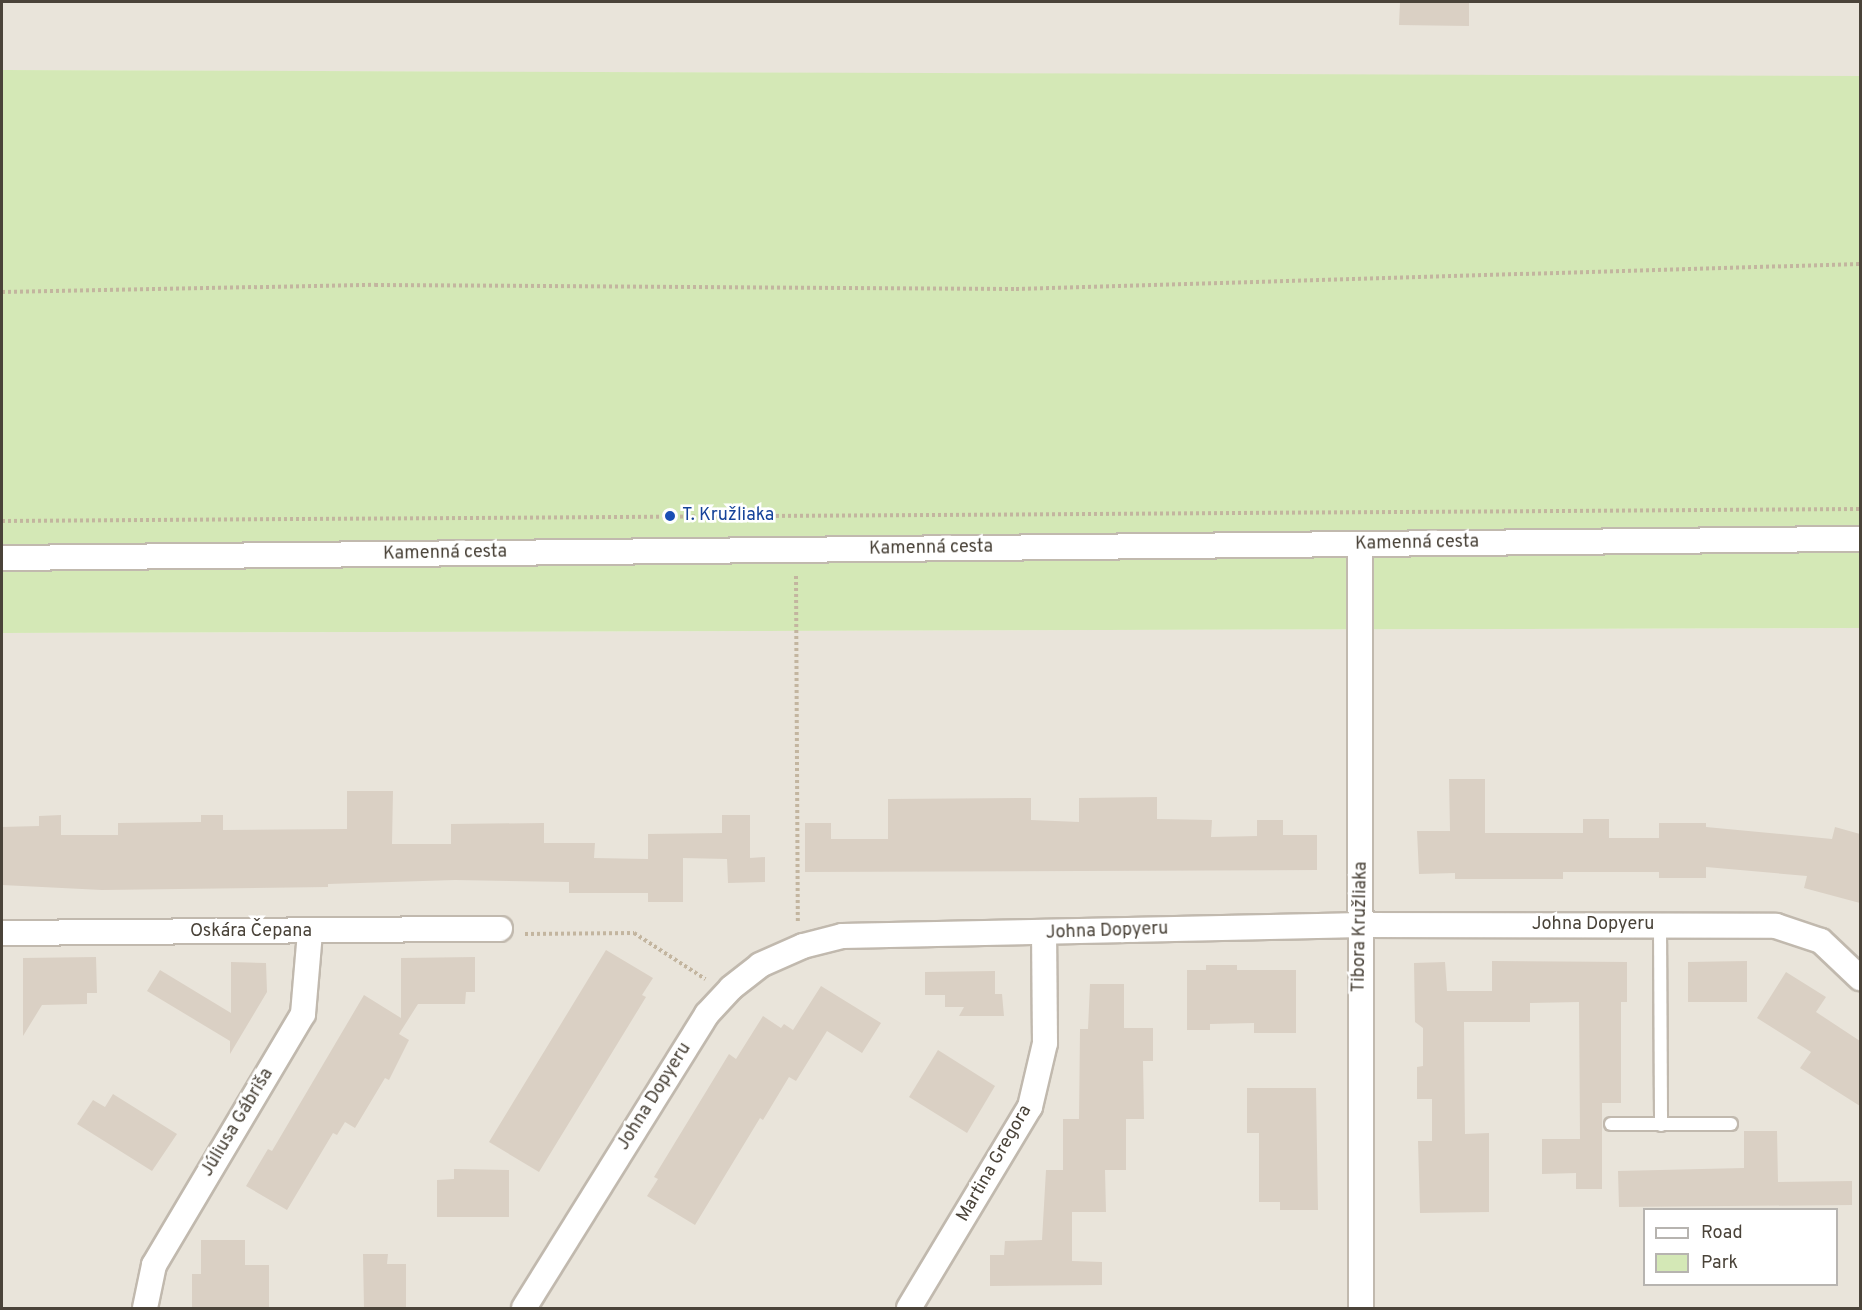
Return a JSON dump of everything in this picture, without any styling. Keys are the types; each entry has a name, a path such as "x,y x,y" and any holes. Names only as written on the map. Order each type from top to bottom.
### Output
{"street":[{"name":"Kamenná cesta","path":"2,558 1860,540"},
{"name":"Tibora Kružliaka","path":"1360,545 1361,1308"},
{"name":"Johna Dopyeru","path":"524,1308 707,1014 725,994 760,965 842,936 1044,934 1362,925 1776,926 1821,941 1860,978"},
{"name":"Oskára Čepana","path":"2,933 500,929"},
{"name":"Júliusa Gábriša","path":"145,1308 154,1265 303,1014 310,932"},
{"name":"Martina Gregora","path":"909,1308 1030,1107 1045,1043 1044,934"}],"lane":[{"path":"1660,926 1661,1125"},
{"path":"1611,1124 1731,1125"}],"path":[{"path":"2,292 375,285 1016,289 1860,264"},
{"path":"2,521 1860,509"},
{"path":"796,566 798,918"},
{"path":"500,929 509,934 634,933 725,994"}],"shaded area":[{"path":"2,2 1860,2 1860,77 2,70"},
{"path":"1860,628 1860,1308 2,1308 2,633"}],"green space":[{"path":"2,70 1860,76 1860,628 2,633"}],"building":[{"path":"1400,2 1469,2 1469,26 1399,25"},
{"path":"1449,779 1485,779 1485,833 1583,833 1583,819 1609,819 1609,838 1659,838 1659,823 1706,823 1706,827 1832,839 1835,827 1860,834 1860,903 1804,888 1807,876 1706,867 1706,878 1659,878 1659,872 1563,872 1563,879 1455,879 1455,873 1419,874 1417,831 1450,831"},
{"path":"347,791 393,791 392,844 451,844 451,824 544,823 544,843 595,843 594,858 648,859 648,834 722,833 722,815 750,815 750,858 765,857 765,882 728,883 727,859 683,858 683,902 648,902 648,893 569,893 569,882 455,880 328,884 328,887 102,890 2,885 2,827 39,826 39,816 61,815 61,835 118,835 118,823 201,822 201,815 223,815 223,830 347,829"},
{"path":"1157,797 1157,819 1212,820 1211,837 1257,836 1257,820 1283,820 1283,835 1317,835 1317,870 805,872 805,823 831,823 831,839 888,839 888,799 1031,798 1031,820 1079,822 1079,798"},
{"path":"606,950 653,978 642,995 646,997 539,1172 489,1142"},
{"path":"96,957 97,993 87,993 87,1004 42,1005 23,1036 23,958"},
{"path":"475,957 475,992 466,992 465,1004 418,1004 399,1034 409,1040 389,1080 385,1078 355,1128 345,1122 337,1135 333,1133 287,1210 246,1186 268,1149 272,1151 364,995 401,1018 401,958"},
{"path":"1492,961 1627,962 1627,1002 1621,1002 1621,1103 1602,1103 1602,1189 1576,1189 1576,1173 1542,1174 1542,1139 1580,1139 1579,1002 1530,1003 1530,1022 1464,1022 1465,1134 1489,1133 1489,1212 1420,1213 1418,1141 1432,1141 1432,1099 1417,1099 1417,1067 1423,1066 1423,1028 1415,1022 1414,963 1445,962 1447,991 1492,991"},
{"path":"1747,961 1747,1002 1688,1002 1688,962"},
{"path":"231,962 266,963 267,992 230,1054 230,1041 147,991 160,970 231,1013"},
{"path":"1206,965 1237,965 1237,970 1296,970 1296,1033 1254,1033 1254,1023 1210,1024 1210,1030 1187,1030 1187,970 1206,970"},
{"path":"995,971 995,994 1002,994 1004,1016 959,1016 964,1007 945,1007 945,995 925,995 925,972"},
{"path":"1786,972 1826,997 1816,1012 1860,1041 1860,1106 1800,1068 1811,1052 1757,1018"},
{"path":"1090,984 1124,984 1124,1028 1153,1028 1153,1061 1143,1061 1144,1119 1126,1119 1126,1170 1105,1170 1106,1212 1072,1212 1072,1261 1102,1262 1102,1285 990,1286 990,1255 1004,1255 1005,1241 1042,1240 1046,1170 1063,1170 1063,1119 1079,1119 1080,1029 1088,1029"},
{"path":"821,986 881,1023 862,1053 827,1031 796,1081 789,1077 763,1120 760,1118 695,1225 647,1196 658,1179 654,1177 729,1054 736,1059 763,1016 781,1028 784,1024 793,1030"},
{"path":"938,1050 995,1086 967,1133 909,1097"},
{"path":"1247,1088 1316,1088 1318,1210 1280,1210 1280,1202 1259,1202 1259,1133 1247,1133"},
{"path":"113,1094 177,1134 152,1171 77,1124 93,1100 105,1107"},
{"path":"1744,1131 1777,1131 1778,1182 1852,1181 1852,1205 1619,1207 1618,1171 1744,1168"},
{"path":"454,1169 509,1170 509,1217 437,1217 437,1180 454,1179"},
{"path":"201,1240 245,1240 245,1265 269,1265 269,1308 192,1308 192,1274 201,1274"},
{"path":"363,1254 388,1254 387,1264 406,1264 406,1308 364,1308"}],"place":[{"name":"T. Kružliaka","path":"670,516"}]}
